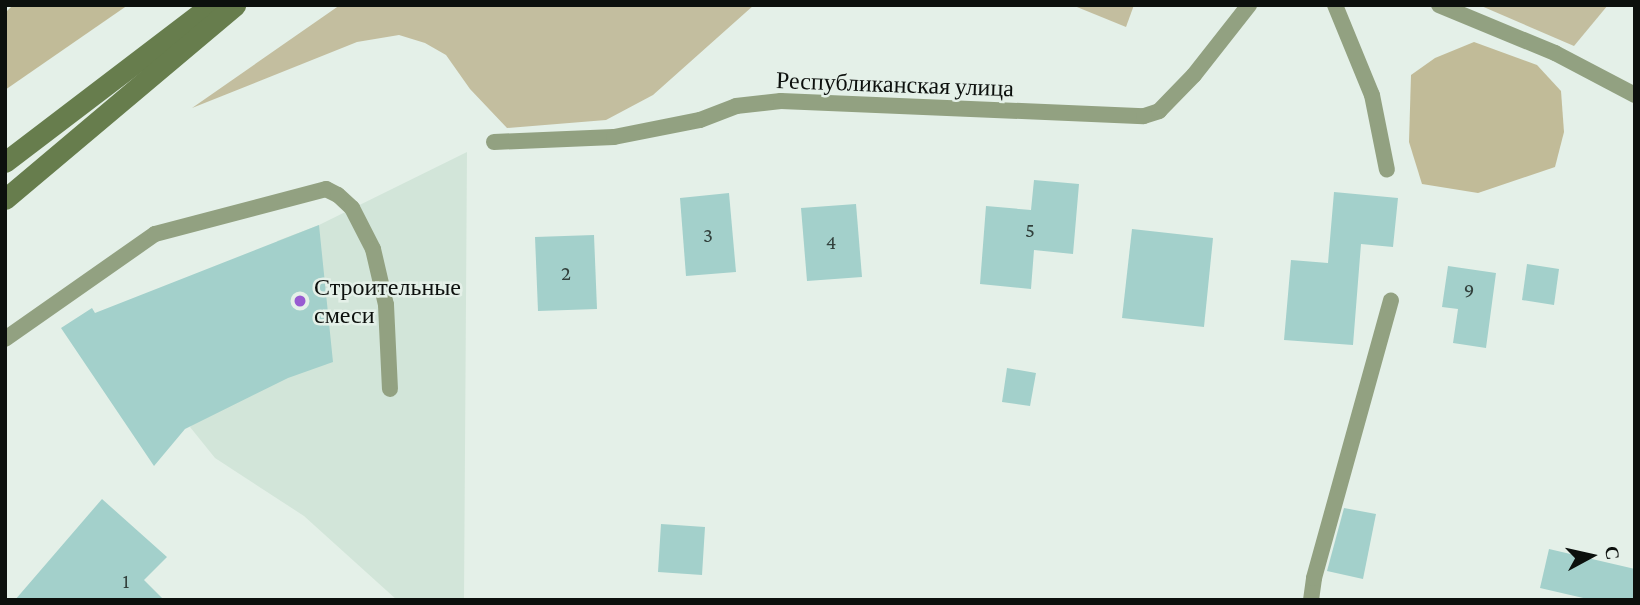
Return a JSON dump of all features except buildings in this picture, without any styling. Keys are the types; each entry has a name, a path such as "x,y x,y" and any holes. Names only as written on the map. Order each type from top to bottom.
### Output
{"main road":[{"path":"5,162 211,5"},
{"path":"5,200 235,5"}],"lane":[{"name":"Республиканская улица","path":"494,142 614,137 700,120 736,106 781,101 1144,116 1159,111 1194,75 1249,5"},
{"path":"1335,5 1373,95 1387,170"},
{"path":"1439,5 1555,53 1635,95"},
{"path":"5,339 155,234 326,189 338,195 352,208 373,248 386,305 390,389"},
{"path":"1311,600 1314,578 1391,301"}],"shaded area":[{"path":"13,5 128,5 5,90 5,13"},
{"path":"340,5 754,5 653,95 606,120 507,128 470,89 446,55 425,43 399,35 357,42 192,108"},
{"path":"1072,5 1134,5 1126,27"},
{"path":"1479,5 1608,5 1574,46"},
{"path":"1474,42 1537,65 1561,91 1564,132 1555,167 1478,193 1422,184 1409,142 1411,75 1435,58"},
{"path":"467,152 464,600 397,600 304,516 215,458 190,427 281,328 277,241 319,225"}],"place":[{"name":"Строительные смеси","path":"300,301"}]}
